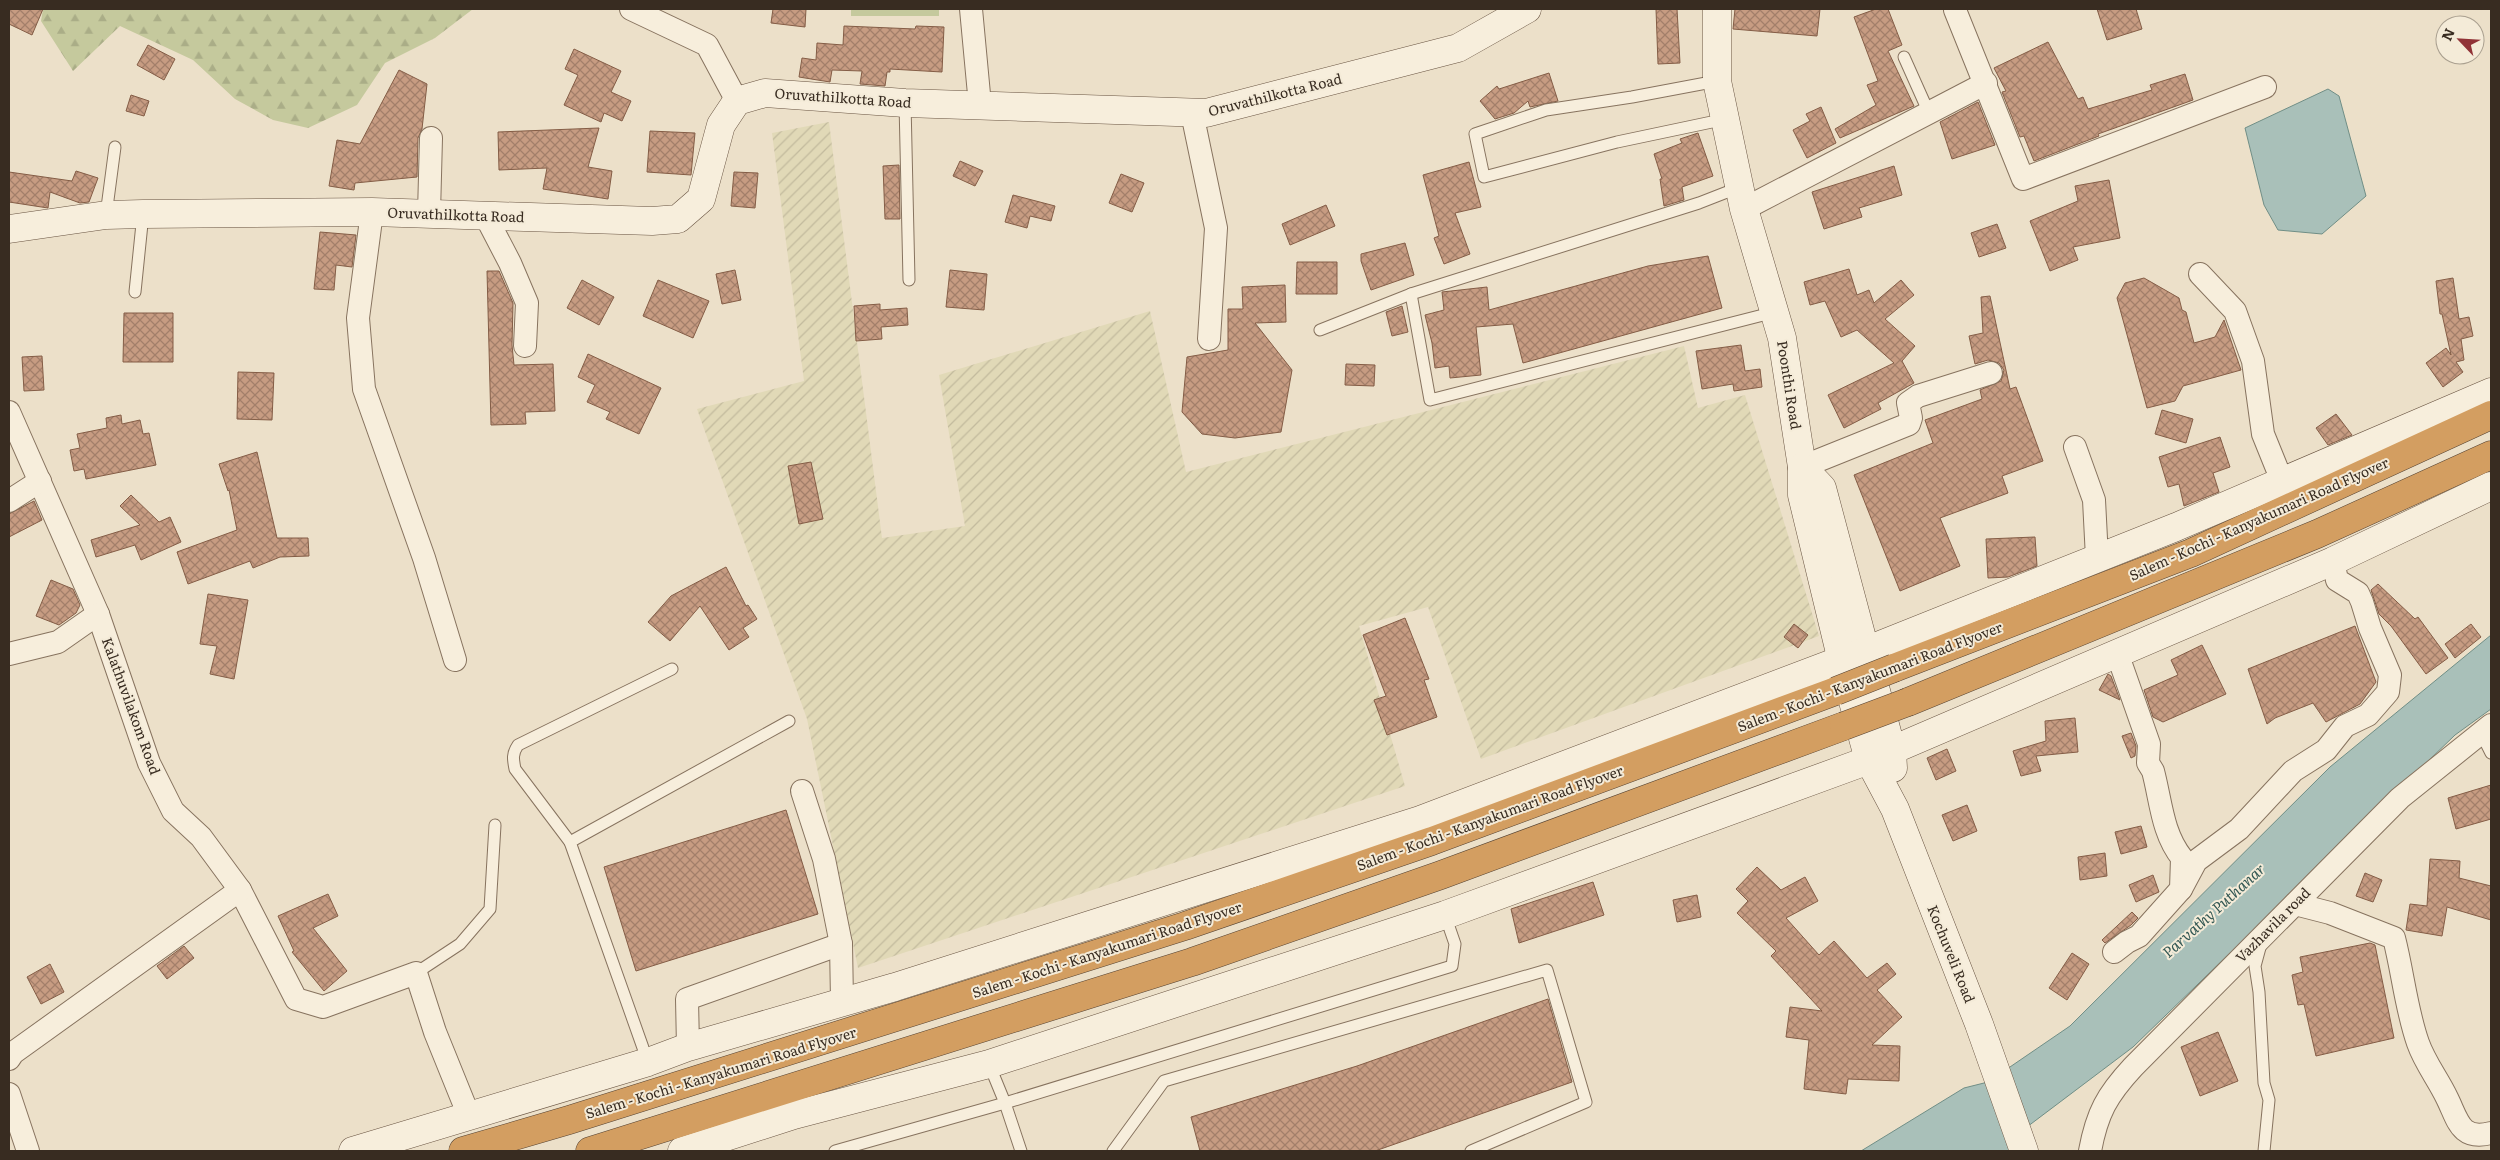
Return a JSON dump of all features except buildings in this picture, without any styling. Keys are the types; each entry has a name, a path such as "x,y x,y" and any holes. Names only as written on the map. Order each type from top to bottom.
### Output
{"highway":[{"name":"Salem - Kochi - Kanyakumari Road Flyover","path":"463,1151 739,1067 1185,926 1432,841 1836,691 2191,553 2491,415"},
{"path":"590,1151 1192,962 1441,875 1908,702 2317,534 2491,455"}],"street":[{"path":"631,9 707,45 737,101"},
{"path":"971,9 980,105"},
{"name":"Oruvathilkotta Road","path":"9,229 106,215 144,214 372,212 652,222 678,219 701,199 722,125 737,101 765,92 905,102 1206,113 1458,48 1527,9"},
{"name":"Poonthi Road","path":"1717,9 1717,81 1742,198 1782,338 1802,467 1802,495 1853,656 1881,756"},
{"path":"1955,10 1986,83 2023,179 2265,87"},
{"path":"1742,198 1929,113 1986,83"},
{"path":"1192,113 1216,228 1209,339"},
{"path":"429,213 431,138"},
{"path":"372,212 358,318 364,389 424,558 455,660"},
{"path":"485,215 510,263 527,303 525,346"},
{"path":"2200,274 2235,311 2253,361 2263,434 2282,481"},
{"path":"1802,467 1909,424 1911,418 1908,403 1918,396 1991,374"},
{"path":"353,1151 842,1001 914,981 1420,820 1853,656 2098,558 2491,392"},
{"name":"Kalathuvilakom Road","path":"9,412 98,614 149,763 174,811 200,837 240,890 296,999 323,1007 416,973"},
{"path":"2075,448 2094,500 2098,558"},
{"path":"9,501 40,481"},
{"path":"682,1151 794,1115 988,1064 1444,915 1881,756 2333,561 2491,486"},
{"path":"2114,952 2127,942 2140,936 2181,889 2196,860 2239,829 2293,771 2326,750 2345,726 2368,716 2388,692 2390,675 2370,628 2362,602 2358,593 2338,580 2333,561"},
{"path":"9,654 58,642 98,614"},
{"path":"2117,653 2149,744 2148,763 2153,771 2168,835 2173,847 2182,858 2181,889"},
{"name":"Vazhavila road","path":"2090,1151 2095,1123 2106,1099 2116,1084 2400,798 2486,729"},
{"name":"Kochuveli Road","path":"1881,756 1895,809 1990,1054 2020,1139"},
{"path":"802,791 824,858 841,944 842,1001"},
{"path":"9,1059 13,1053 240,890"},
{"path":"2294,904 2330,913 2394,938 2419,1044 2427,1064 2447,1097 2464,1141 2491,1133"},
{"path":"688,1048 687,999 841,944"},
{"path":"416,973 435,1032 469,1116"},
{"path":"9,1094 28,1151"}],"lane":[{"path":"1904,57 1929,113"},
{"path":"1717,81 1632,97 1546,110 1475,134 1484,176 1607,144 1726,119"},
{"path":"905,102 909,280"},
{"path":"106,215 115,147"},
{"path":"1320,330 1411,294 1699,203 1742,198"},
{"path":"135,292 144,214"},
{"path":"1411,294 1430,400 1776,312"},
{"path":"648,1062 570,842 516,769 514,751 523,743 672,669"},
{"path":"570,842 789,721"},
{"path":"2486,729 2491,753"},
{"path":"416,973 460,944 490,909 494,825"},
{"path":"835,1151 1005,1103 1452,966 1456,944 1444,915"},
{"path":"2264,935 2256,966 2264,1083 2269,1100 2264,1151"},
{"path":"1113,1151 1164,1081 1547,970 1586,1102 1471,1151"},
{"path":"988,1064 1005,1103 1021,1151"}],"shaded area":[{"path":"829,122 882,538 965,526 939,375 1150,311 1186,472 1684,346 1698,408 1745,395 1819,636 1481,759 1428,607 1359,626 1405,786 858,968 807,719 697,409 804,381 772,133"}],"green space":[{"path":"43,9 473,9 435,38 385,63 357,105 308,128 273,120 235,99 193,60 120,26 73,71 41,21"},
{"path":"851,9 939,9 939,16 851,16"}],"water":[{"path":"2328,89 2339,96 2366,196 2322,234 2278,230 2264,205 2245,128"},
{"name":"Parvathy Puthanar","path":"2491,635 2491,709 2455,735 2133,1047 2011,1139 2010,1151 1861,1151 1964,1088 1988,1082 2070,1026 2330,767"}]}
